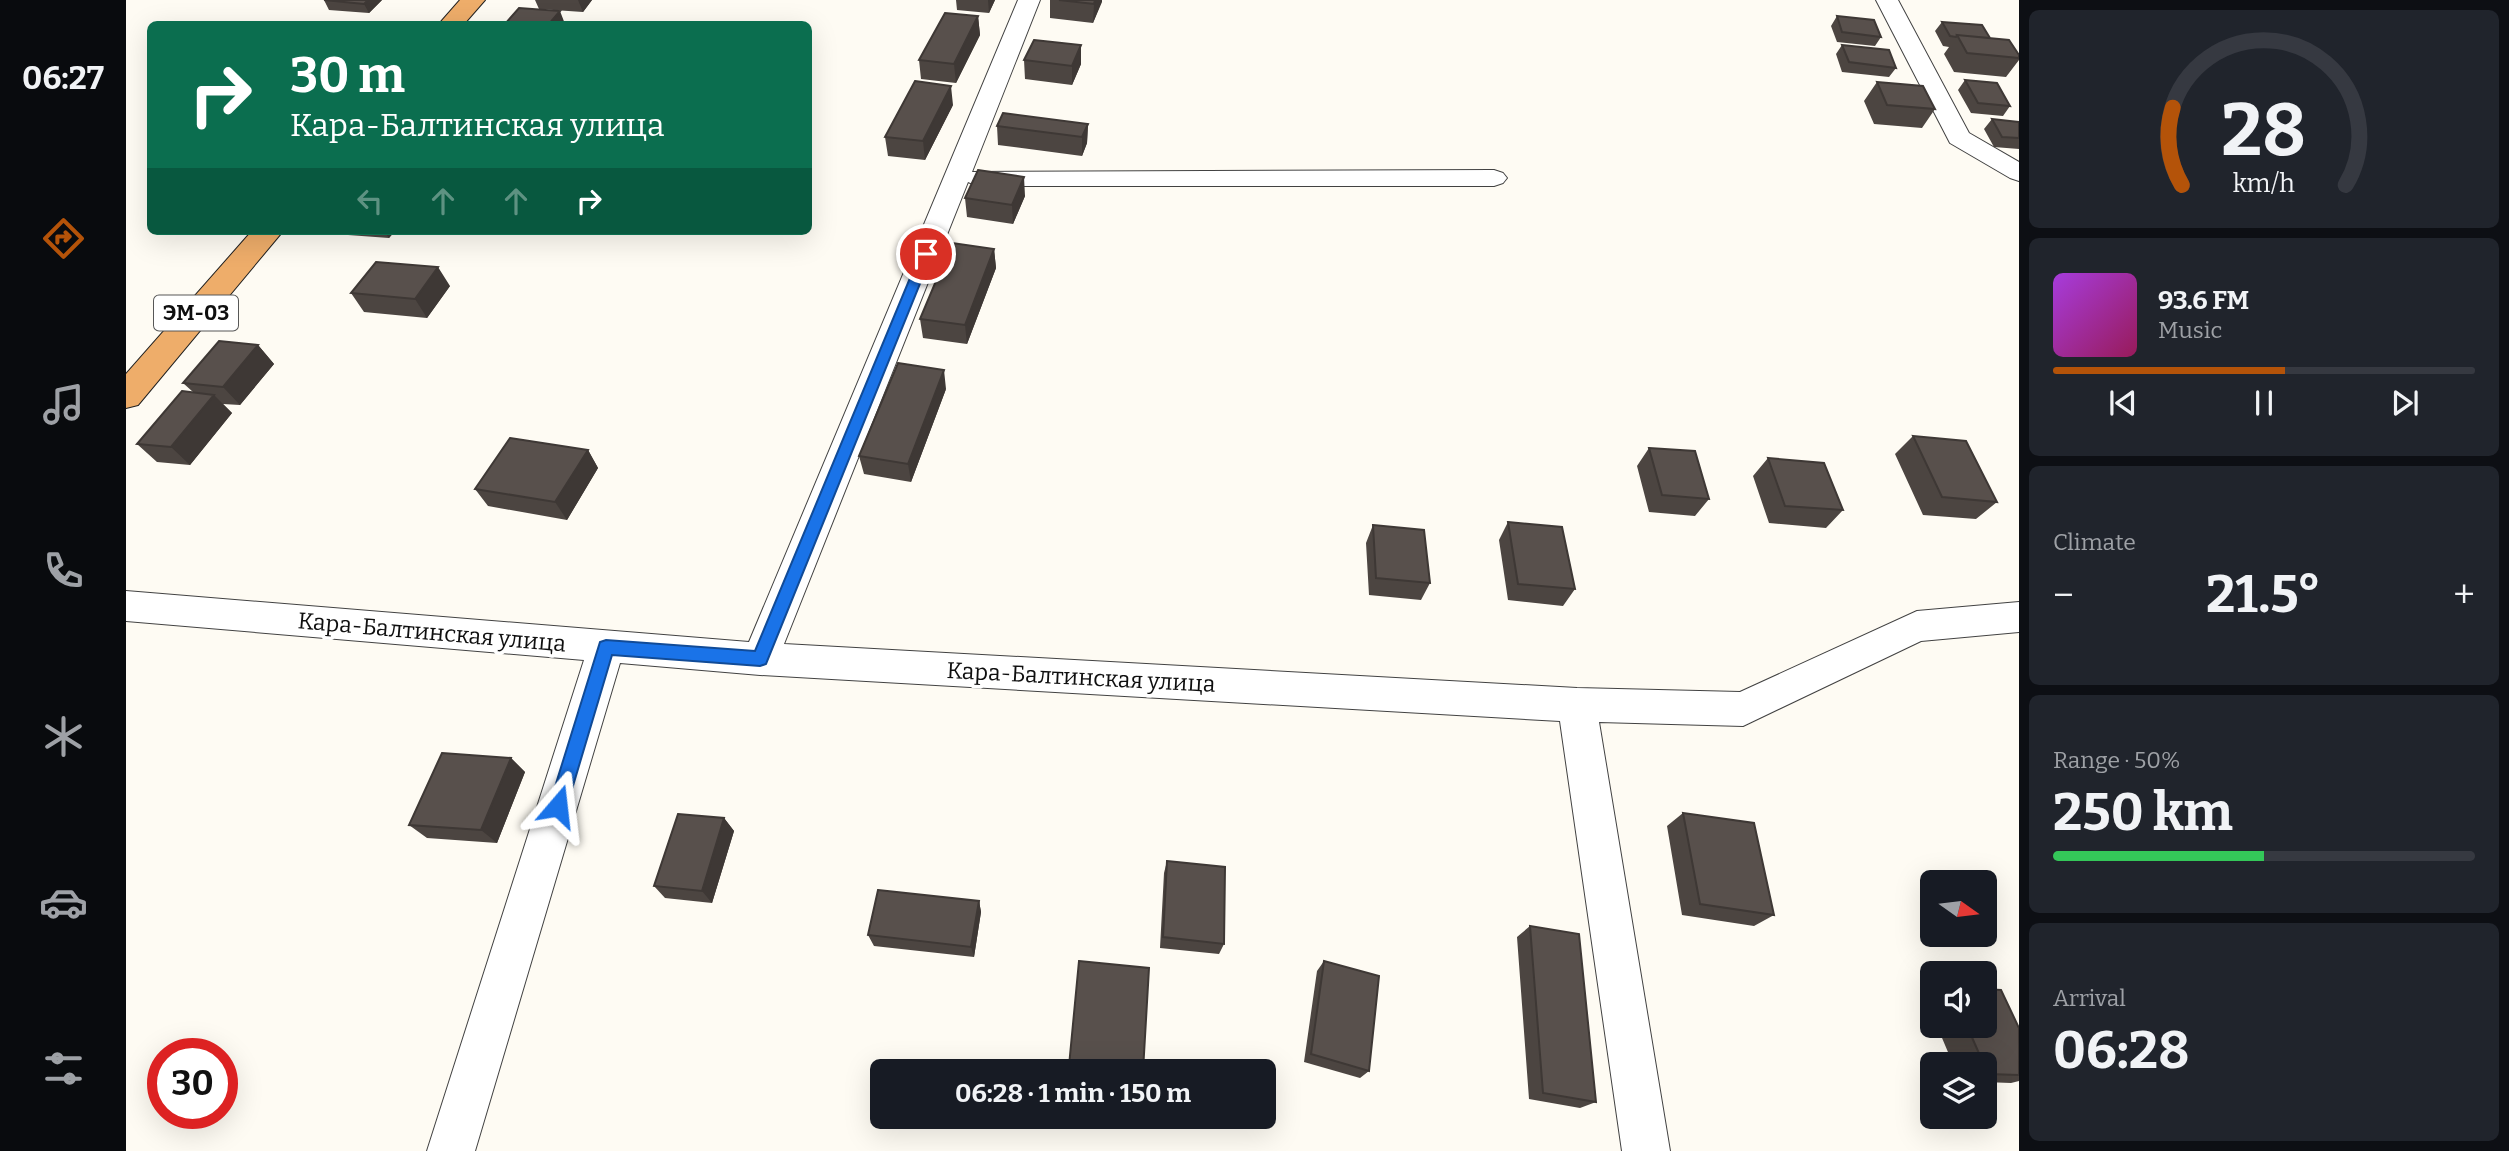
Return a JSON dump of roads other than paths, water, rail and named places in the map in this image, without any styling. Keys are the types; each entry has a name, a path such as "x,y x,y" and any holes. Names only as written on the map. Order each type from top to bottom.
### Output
{"highway":[{"path":"454,21 473,0"},
{"name":"ЭМ-03","path":"126,396 265,235"}],"street":[{"path":"760,659 1030,0"},
{"path":"1887,0 1959,138 2019,173"},
{"path":"957,178 1494,178"},
{"name":"Кара-Балтинская улица","path":"126,606 760,659 1577,705 1744,709 1917,626 2019,617"},
{"path":"452,1151 606,647"},
{"path":"1577,705 1646,1151"}]}
